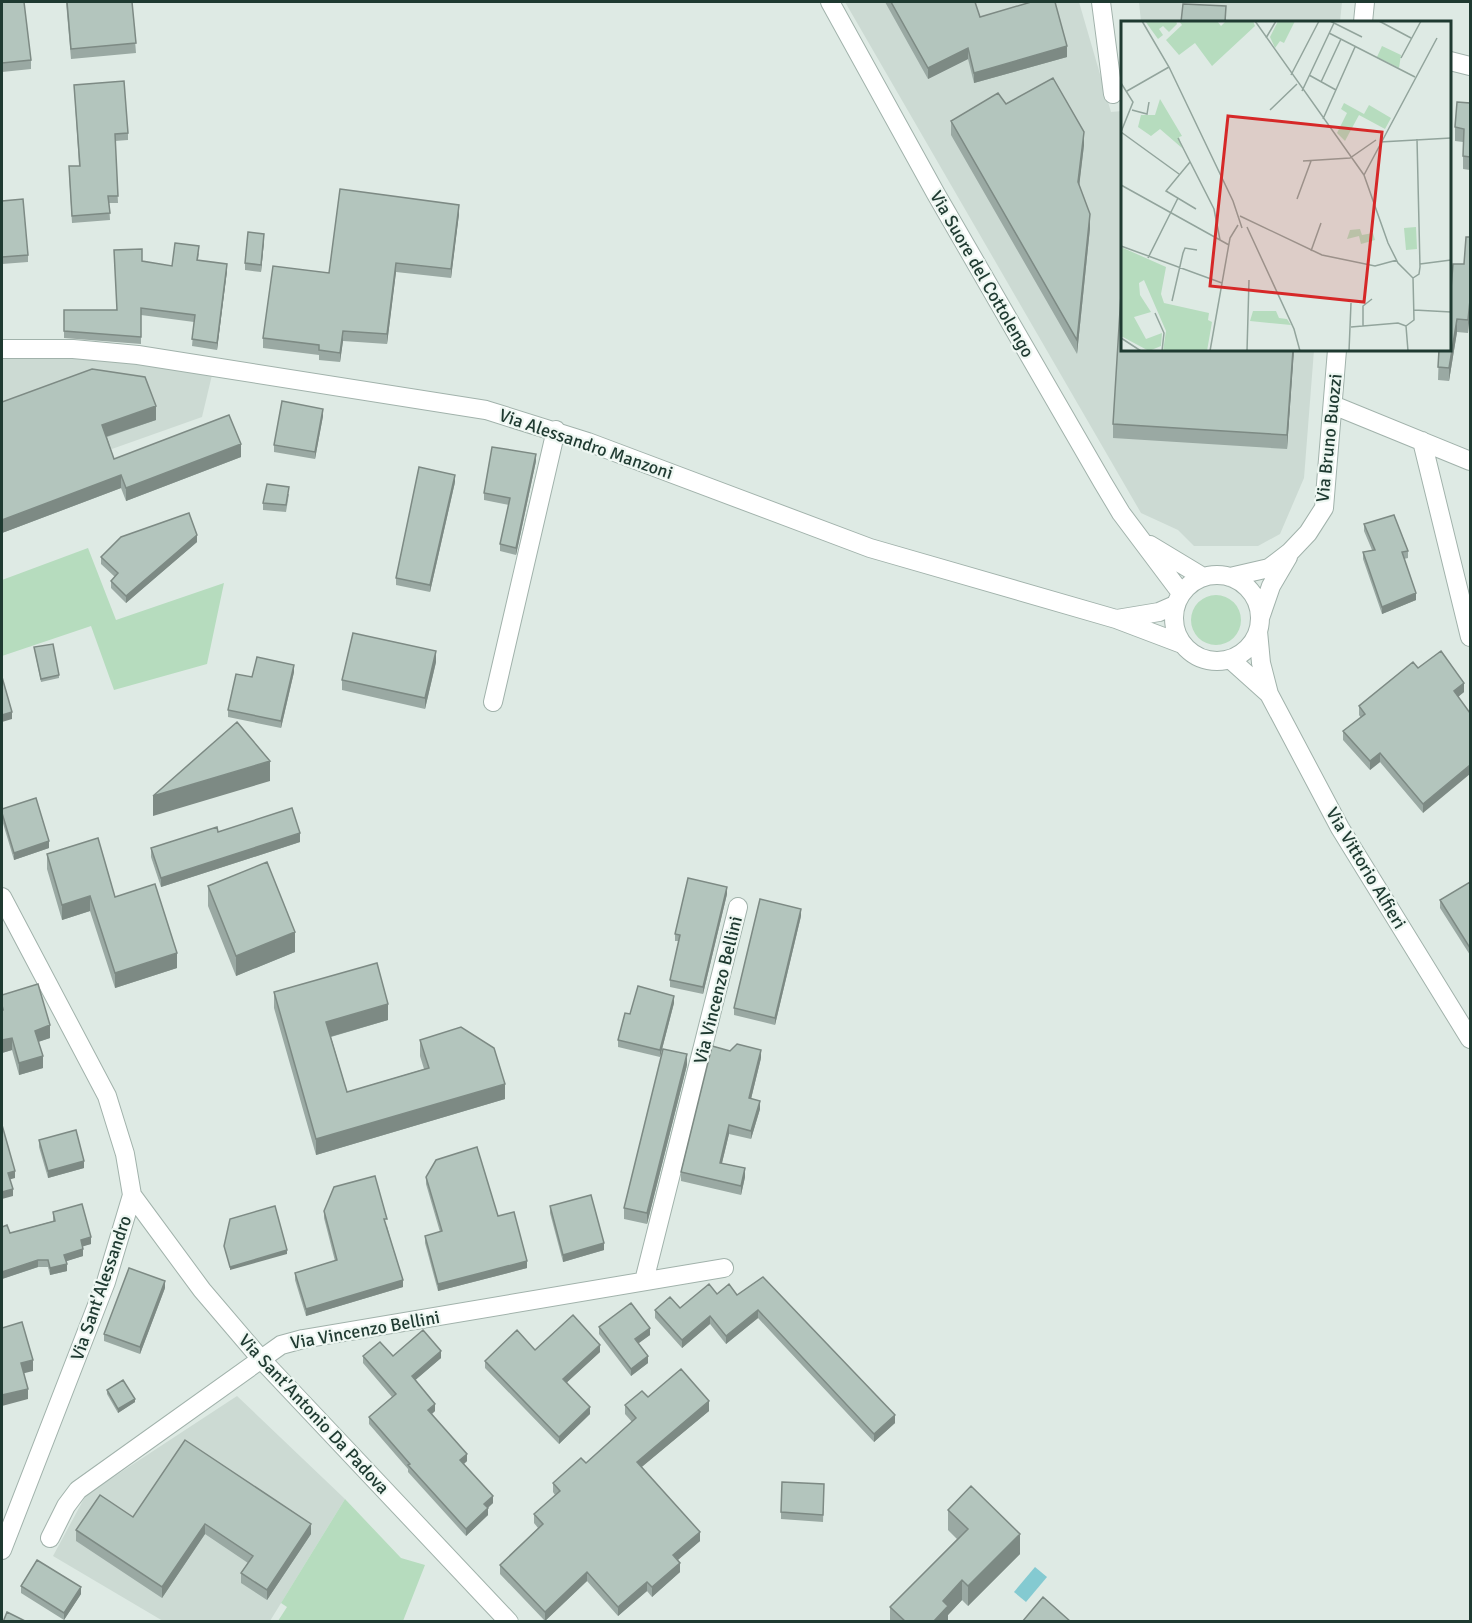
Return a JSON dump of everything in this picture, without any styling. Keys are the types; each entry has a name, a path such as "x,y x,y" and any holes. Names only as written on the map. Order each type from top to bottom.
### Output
{"street":[{"name":"Via Suore del Cottolengo","path":"830,2 936,194 1103,483 1143,541 1178,599"},
{"path":"1101,2 1113,94"},
{"path":"1363,21 1365,2"},
{"path":"1451,61 1470,66"},
{"name":"Via Alessandro Manzoni","path":"2,349 73,349 165,359 445,402 494,412 555,430 870,548 1116,619 1182,644"},
{"name":"Via Bruno Buozzi","path":"1230,577 1269,568 1290,552 1308,533 1324,508 1337,351"},
{"path":"1333,405 1470,461"},
{"path":"493,702 555,430"},
{"path":"1422,441 1470,637"},
{"name":"Via Suore del Cottolengo","path":"1143,541 1203,577"},
{"name":"Via Bruno Buozzi","path":"1259,624 1271,586 1290,552"},
{"path":"1216,574 1230,577 1252,592 1259,624 1247,648 1230,659 1217,661 1203,659 1191,653 1182,644 1175,631 1178,599 1191,583 1203,577 1216,574"},
{"name":"Via Alessandro Manzoni","path":"1116,619 1159,612 1178,599"},
{"name":"Via Vittorio Alfieri","path":"1259,624 1261,663 1269,694 1340,828 1470,1039"},
{"name":"Via Vittorio Alfieri","path":"1230,659 1269,694"},
{"name":"Via Sant'Alessandro","path":"2,897 107,1096 125,1155 132,1195 106,1282 6,1532 2,1550"},
{"name":"Via Vincenzo Bellini","path":"644,1281 738,908"},
{"name":"Via Sant'Antonio Da Padova","path":"132,1195 202,1290 260,1358 509,1622"},
{"name":"Via Vincenzo Bellini","path":"50,1538 66,1506 78,1490 281,1345 303,1339 724,1268"}],"shaded area":[{"path":"845,2 1079,2 1111,112 1121,111 1121,351 1314,351 1304,478 1280,534 1258,546 1194,546 1178,530 1141,513"},
{"path":"1139,2 1342,2 1340,21 1141,21"},
{"path":"2,356 96,357 212,375 202,417 2,488"},
{"path":"237,1396 345,1499 270,1621 163,1621 53,1556 86,1495"}],"green space":[{"path":"88,548 116,620 224,583 207,664 114,690 91,626 2,656 2,580"},
{"path":"1221,595 1234,602 1240,610 1240,630 1234,638 1226,644 1211,645 1198,638 1192,630 1191,615 1198,602 1206,596"},
{"path":"345,1499 401,1558 425,1565 403,1621 278,1621 287,1607 281,1603"}],"water":[{"path":"1035,1567 1047,1577 1026,1602 1014,1592"}],"building":[{"path":"2,2 24,2 31,60 2,63"},
{"path":"67,2 132,2 136,43 71,49"},
{"path":"891,2 975,2 980,17 1031,2 1055,2 1067,46 974,73 968,48 928,68"},
{"path":"1183,4 1226,6 1225,21 1181,21"},
{"path":"1053,78 1084,132 1078,182 1090,214 1077,340 951,121 998,93 1006,104"},
{"path":"124,81 128,133 115,134 118,196 108,196 110,213 72,216 69,166 80,166 74,85"},
{"path":"1457,102 1470,103 1470,157 1463,156 1464,129 1455,127"},
{"path":"340,189 459,205 451,269 396,263 387,334 343,331 340,353 319,350 319,345 263,338 273,266 329,273"},
{"path":"23,199 28,255 2,257 2,201"},
{"path":"248,232 264,234 261,265 245,263"},
{"path":"1466,237 1470,237 1468,320 1457,319 1449,368 1438,367 1439,351 1451,351 1453,264 1464,264"},
{"path":"175,243 199,246 197,260 227,264 217,343 192,339 195,315 141,308 141,337 64,331 64,310 117,310 114,250 142,249 142,261 172,266"},
{"path":"1121,294 1121,351 1293,351 1287,435 1113,424"},
{"path":"92,369 145,377 156,406 102,425 114,459 229,415 241,444 126,488 121,475 2,520 2,402"},
{"path":"282,401 323,409 315,452 274,445"},
{"path":"492,447 536,454 516,548 500,544 510,498 484,493"},
{"path":"419,467 455,475 430,585 396,578"},
{"path":"267,484 289,487 286,505 263,503"},
{"path":"189,513 197,535 126,596 111,581 118,573 101,557 121,537"},
{"path":"1394,515 1408,551 1402,552 1416,593 1382,607 1363,552 1375,550 1364,524"},
{"path":"353,633 436,651 425,698 342,680"},
{"path":"53,644 59,675 41,679 34,647"},
{"path":"1441,651 1464,683 1454,691 1470,713 1470,765 1423,804 1380,753 1370,761 1343,731 1365,714 1359,706 1413,662 1418,668"},
{"path":"257,657 294,665 281,721 228,710 236,674 252,677"},
{"path":"2,677 12,712 2,715"},
{"path":"237,722 270,761 153,796"},
{"path":"36,798 49,841 14,853 2,809"},
{"path":"292,808 300,833 161,878 151,848 217,827 218,832"},
{"path":"98,838 115,897 155,884 177,953 115,973 90,896 62,905 47,854"},
{"path":"267,862 295,932 236,956 208,886"},
{"path":"688,878 727,887 703,987 670,980 680,935 675,934"},
{"path":"1470,882 1470,948 1440,900"},
{"path":"760,899 801,909 775,1018 734,1008"},
{"path":"377,963 388,1004 326,1022 347,1092 429,1068 420,1040 461,1027 494,1048 505,1084 316,1139 274,992"},
{"path":"38,984 50,1025 35,1031 43,1056 19,1063 12,1038 2,1040 2,995"},
{"path":"638,986 674,996 660,1050 618,1040 625,1013 630,1014"},
{"path":"737,1044 761,1050 749,1098 760,1101 751,1131 729,1125 720,1163 745,1168 741,1186 681,1172 712,1046 730,1051"},
{"path":"663,1049 687,1054 647,1213 624,1208"},
{"path":"2,1125 15,1171 8,1173 13,1189 2,1192"},
{"path":"76,1130 84,1161 48,1171 39,1140"},
{"path":"477,1147 498,1216 514,1212 527,1261 438,1284 425,1236 442,1231 426,1177 436,1160"},
{"path":"375,1176 387,1219 384,1219 403,1280 306,1309 295,1273 337,1260 324,1211 334,1187"},
{"path":"591,1195 604,1243 563,1255 550,1206"},
{"path":"82,1204 91,1237 81,1240 83,1249 64,1255 67,1264 50,1268 48,1260 38,1260 2,1272 2,1227 7,1225 10,1233 55,1221 53,1212"},
{"path":"275,1206 287,1250 230,1267 224,1246 230,1219"},
{"path":"129,1268 165,1281 140,1347 104,1334"},
{"path":"763,1277 895,1415 874,1434 758,1310 726,1336 710,1316 682,1340 655,1310 670,1297 680,1308 709,1284 717,1294 729,1284 737,1295"},
{"path":"631,1303 650,1328 635,1339 648,1356 631,1369 599,1327"},
{"path":"573,1315 600,1345 563,1379 590,1407 559,1437 485,1361 517,1330 535,1350"},
{"path":"22,1322 33,1360 21,1363 28,1389 2,1395 2,1328"},
{"path":"423,1330 441,1351 412,1376 435,1404 428,1410 467,1454 460,1460 493,1496 484,1504 488,1508 466,1529 408,1465 410,1464 369,1417 396,1394 363,1356 380,1342 393,1356"},
{"path":"681,1369 709,1401 637,1462 700,1532 673,1555 680,1563 652,1587 647,1582 618,1607 587,1572 545,1612 500,1565 543,1524 534,1514 560,1491 553,1483 581,1458 586,1463 636,1418 625,1405 642,1391 648,1397"},
{"path":"123,1380 135,1399 118,1409 107,1390"},
{"path":"185,1440 311,1524 267,1590 241,1573 253,1556 205,1524 162,1587 76,1530 100,1495 133,1517"},
{"path":"782,1482 824,1484 823,1515 781,1512"},
{"path":"971,1486 1020,1534 968,1586 962,1580 943,1601 948,1606 933,1622 906,1622 890,1607 968,1529 948,1510"},
{"path":"37,1560 81,1587 64,1613 21,1586"},
{"path":"1043,1597 1071,1622 1022,1622"},
{"path":"7,1612 27,1622 3,1622"}]}
